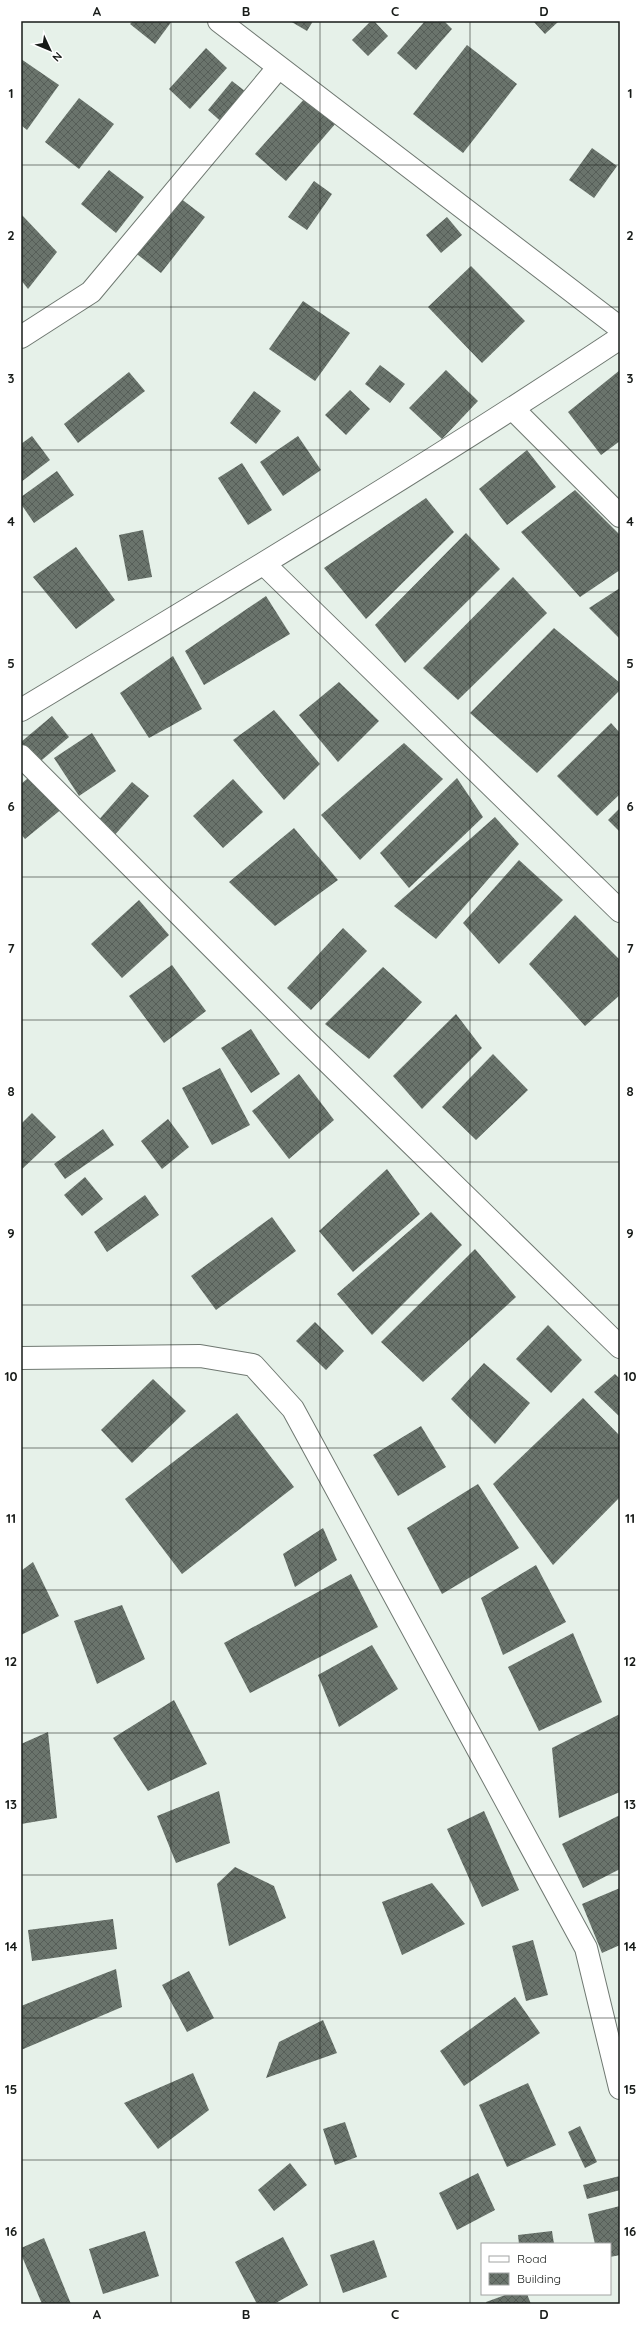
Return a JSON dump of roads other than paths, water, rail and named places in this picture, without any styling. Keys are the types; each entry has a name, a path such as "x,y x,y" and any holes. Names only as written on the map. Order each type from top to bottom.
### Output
{"street":[{"path":"219,21 278,68 620,328"},
{"path":"21,337 91,292 278,68"},
{"path":"21,710 264,564 513,409 620,338"},
{"path":"513,409 620,516"},
{"path":"264,564 620,911"},
{"path":"21,756 297,1032 620,1347"},
{"path":"21,1358 200,1356 253,1365 293,1409 586,1948 620,2088"}]}
